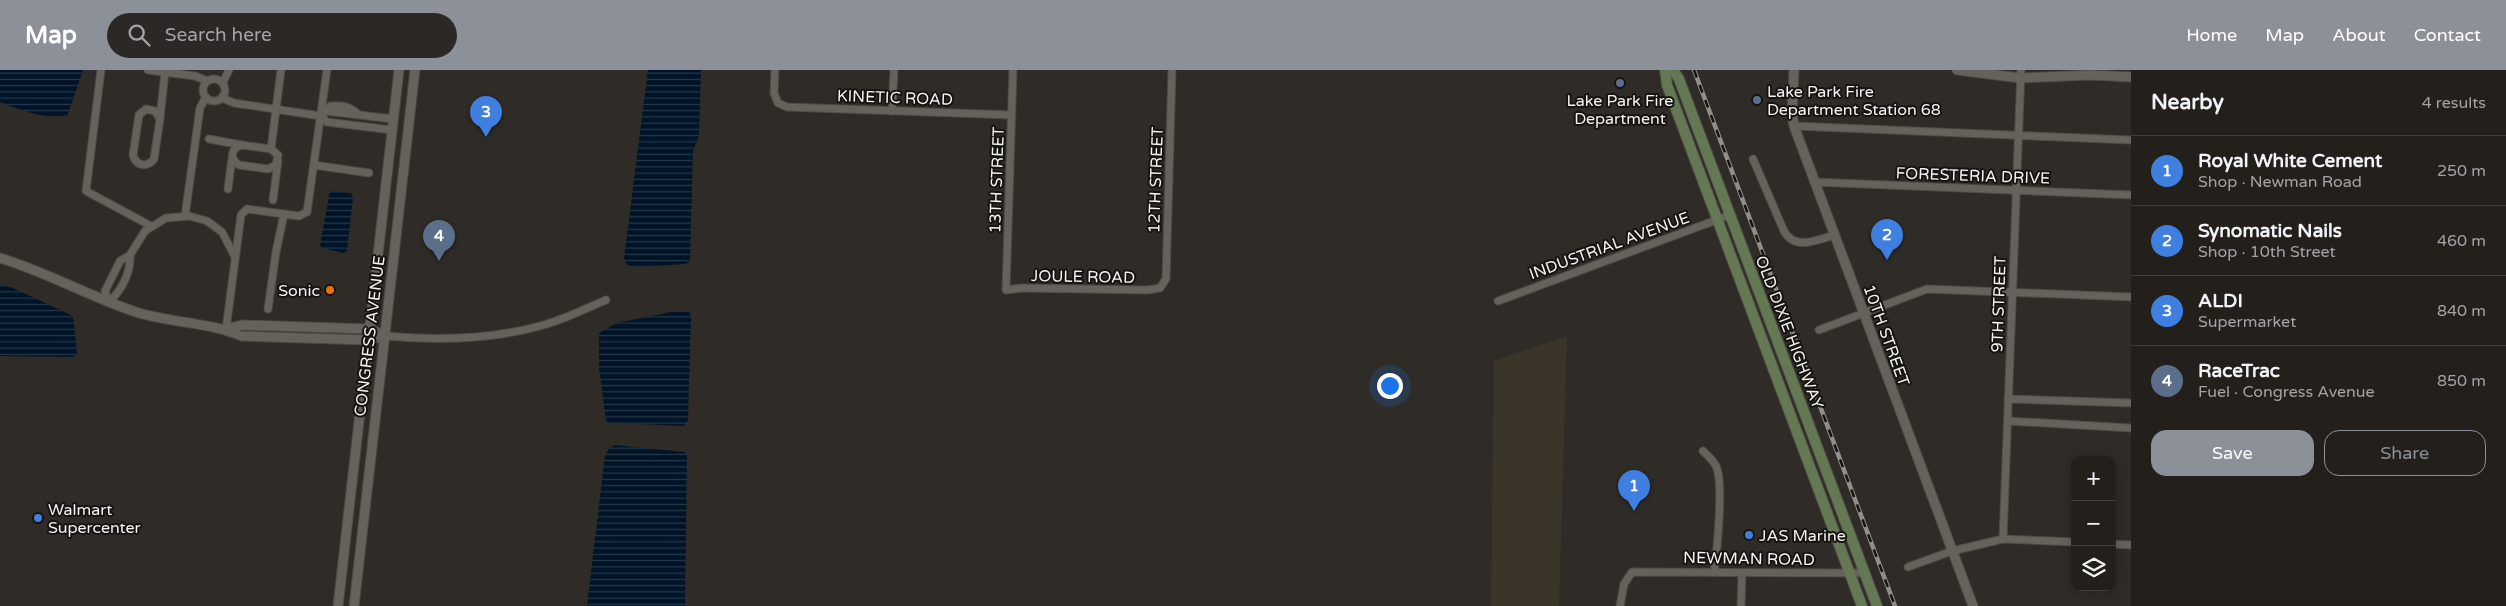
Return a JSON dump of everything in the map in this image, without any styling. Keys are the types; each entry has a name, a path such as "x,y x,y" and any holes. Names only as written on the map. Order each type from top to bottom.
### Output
{"main road":[{"name":"OLD DIXIE HIGHWAY","path":"1665,70 1667,84 1862,606"},
{"name":"OLD DIXIE HIGHWAY","path":"1673,70 1679,79 1877,606"}],"street":[{"path":"101,70 86,191 150,226"},
{"path":"148,70 195,76 206,81 217,78 223,82 226,90 222,98"},
{"path":"223,82 229,70"},
{"path":"271,149 281,70"},
{"path":"226,330 241,215 247,209 303,215 308,206 324,114 328,70"},
{"name":"CONGRESS AVENUE","path":"338,606 399,70"},
{"name":"CONGRESS AVENUE","path":"354,606 415,70"},
{"name":"KINETIC ROAD","path":"775,70 774,93 778,103 787,107 1012,115"},
{"path":"892,111 894,70"},
{"name":"13TH STREET","path":"1006,290 1013,70"},
{"name":"12TH STREET","path":"1160,288 1166,279 1172,70"},
{"name":"10TH STREET","path":"1794,70 1792,114 1794,126 1972,606"},
{"path":"1957,70 2131,77"},
{"path":"2049,70 2072,76"},
{"path":"160,119 155,111 151,109 142,111 139,115 133,155 138,163 147,164 154,158 160,119 165,72"},
{"name":"9TH STREET","path":"2003,539 2020,74"},
{"path":"206,81 203,90 206,97 212,101 222,98 234,103 276,110 393,119"},
{"path":"185,216 200,108 206,97"},
{"path":"324,114 327,122 392,130"},
{"path":"1794,126 2131,140"},
{"path":"208,139 275,151 278,160 273,200"},
{"path":"228,189 234,149 242,144"},
{"path":"232,158 239,165 268,169 272,168 278,160"},
{"path":"1753,159 1784,231 1791,240 1802,243 1834,235"},
{"path":"314,165 369,173"},
{"name":"FORESTERIA DRIVE","path":"1814,182 2131,195"},
{"path":"268,309 276,252 284,214"},
{"name":"INDUSTRIAL AVENUE","path":"1498,301 1730,215"},
{"path":"109,302 105,291 120,261 130,255 150,226 166,218 185,216 207,221 226,237 232,248 235,267"},
{"path":"226,237 233,237 239,231"},
{"path":"109,302 117,294 131,266 130,255"},
{"path":"0,258 109,302 167,319 226,330 241,336 368,340 384,336 446,340 490,336 553,322 606,300"},
{"name":"JOULE ROAD","path":"1006,290 1021,288 1148,290 1160,288"},
{"path":"1819,330 1927,289 2131,298"},
{"path":"226,330 242,325 370,329 384,336"},
{"path":"2008,399 2131,403"},
{"path":"2008,421 2131,428"},
{"path":"1702,451 1716,465 1719,478 1717,548 1714,572"},
{"path":"1908,567 1952,551 2003,539 2071,542"},
{"path":"2116,544 2131,545"},
{"name":"NEWMAN ROAD","path":"1620,606 1624,584 1632,572 1864,573"},
{"path":"1741,606 1742,573"}],"shaded area":[{"path":"1567,336 1559,606 1491,606 1494,361"}],"water":[{"path":"0,70 83,70 67,115 50,116 33,113 0,102"},
{"path":"648,70 701,70 699,136 693,151 690,261 686,264 638,267 627,265 624,258"},
{"path":"330,191 351,193 353,198 347,251 343,253 322,248 320,245"},
{"path":"0,285 13,288 73,316 77,353 74,357 0,356"},
{"path":"671,312 689,312 691,316 688,420 684,426 611,423 606,421 599,368 599,333 617,323"},
{"path":"615,445 684,452 687,455 685,606 587,606 605,455"}],"railway":[{"path":"1694,70 1895,606"}],"place":[{"name":"Lake Park Fire Department","path":"1620,83"},
{"name":"Lake Park Fire Department Station 68","path":"1757,100"},
{"name":"ALDI","path":"486,137"},
{"name":"Synomatic Nails","path":"1887,260"},
{"name":"RaceTrac","path":"439,261"},
{"name":"Sonic","path":"330,290"},
{"name":"Royal White Cement","path":"1634,511"},
{"name":"Walmart Supercenter","path":"38,518"},
{"name":"JAS Marine","path":"1749,535"}]}
